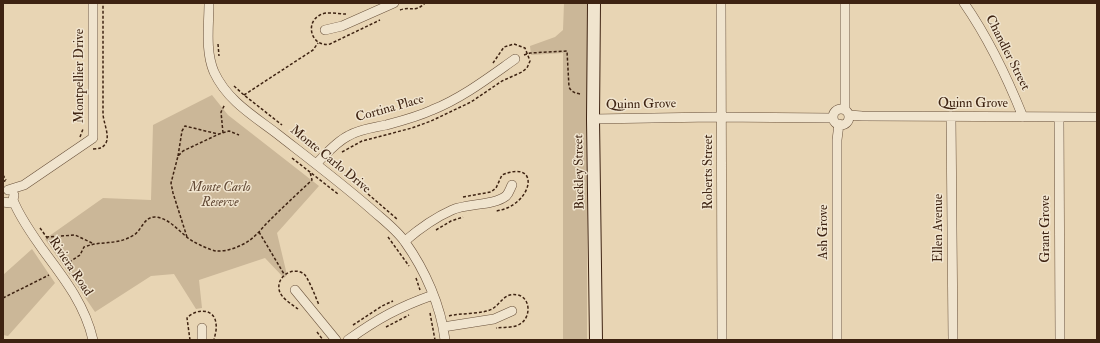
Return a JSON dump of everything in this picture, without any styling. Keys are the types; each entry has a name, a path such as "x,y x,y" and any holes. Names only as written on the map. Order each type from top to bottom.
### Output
{"main road":[{"name":"Buckley Street","path":"594,3 596,340"}],"street":[{"name":"Montpellier Drive","path":"7,202 24,185 94,138 93,3"},
{"name":"Monte Carlo Drive","path":"209,3 210,60 223,88 235,102 316,164 375,213 405,241 421,268 433,295 443,327 445,340"},
{"name":"Roberts Street","path":"721,3 722,340"},
{"path":"845,3 847,112 847,122 844,124 836,121 835,111 840,109 847,112"},
{"name":"Chandler Street","path":"964,3 980,27 996,56 1013,90 1023,117"},
{"path":"325,30 342,26 396,7"},
{"name":"Cortina Place","path":"316,164 335,145 347,136 362,129 408,119 432,110 481,84 514,59"},
{"name":"Quinn Grove","path":"847,112 862,116 1097,117"},
{"name":"Ellen Avenue","path":"951,116 953,340"},
{"name":"Quinn Grove","path":"594,119 722,117 836,121"},
{"name":"Grant Grove","path":"1059,117 1060,340"},
{"name":"Ash Grove","path":"836,121 837,340"},
{"name":"Montpellier Drive","path":"5,187 24,185"},
{"path":"405,241 439,216 454,209 499,200 507,195 512,185"},
{"name":"Riviera Road","path":"5,187 14,194 7,202 19,213 34,238 58,270 81,307 93,340"},
{"path":"295,290 336,340"},
{"path":"348,340 380,318 404,306 433,295"},
{"path":"443,327 494,319 512,311"},
{"path":"202,328 202,340"}],"path":[{"path":"396,7 403,9 417,9 425,3"},
{"path":"347,14 322,14 315,18 311,23 311,29 312,34 318,43 322,45 330,44 385,17"},
{"path":"244,95 313,50 318,43"},
{"path":"492,65 504,47 509,45 519,45 528,53"},
{"path":"514,59 528,53 567,51 569,87 571,91 576,94 580,94"},
{"path":"223,133 222,112 226,101 231,97"},
{"path":"78,140 86,125"},
{"path":"187,237 172,193 171,183 178,156 182,131 185,126 219,134"},
{"path":"178,156 183,151 219,134 229,131 239,135"},
{"path":"3,298 58,270 80,255 84,247 93,244 121,242 135,234 149,218 156,217 168,220 193,241 216,251 230,249 250,240 312,180 309,172 316,164"},
{"path":"3,175 5,187"},
{"path":"259,232 284,274"},
{"path":"34,238 75,235 93,244"},
{"path":"383,328 414,312"}],"green space":[{"path":"564,3 587,3 587,340 563,340 563,53 531,55 530,46 555,37 563,30"},
{"name":"Monte Carlo Reserve","path":"212,95 228,115 319,186 277,233 287,275 284,278 265,258 199,280 202,308 196,309 174,274 151,276 95,312 45,239 103,198 151,200 153,125"},
{"path":"32,249 55,283 8,336 3,335 3,275"}]}
